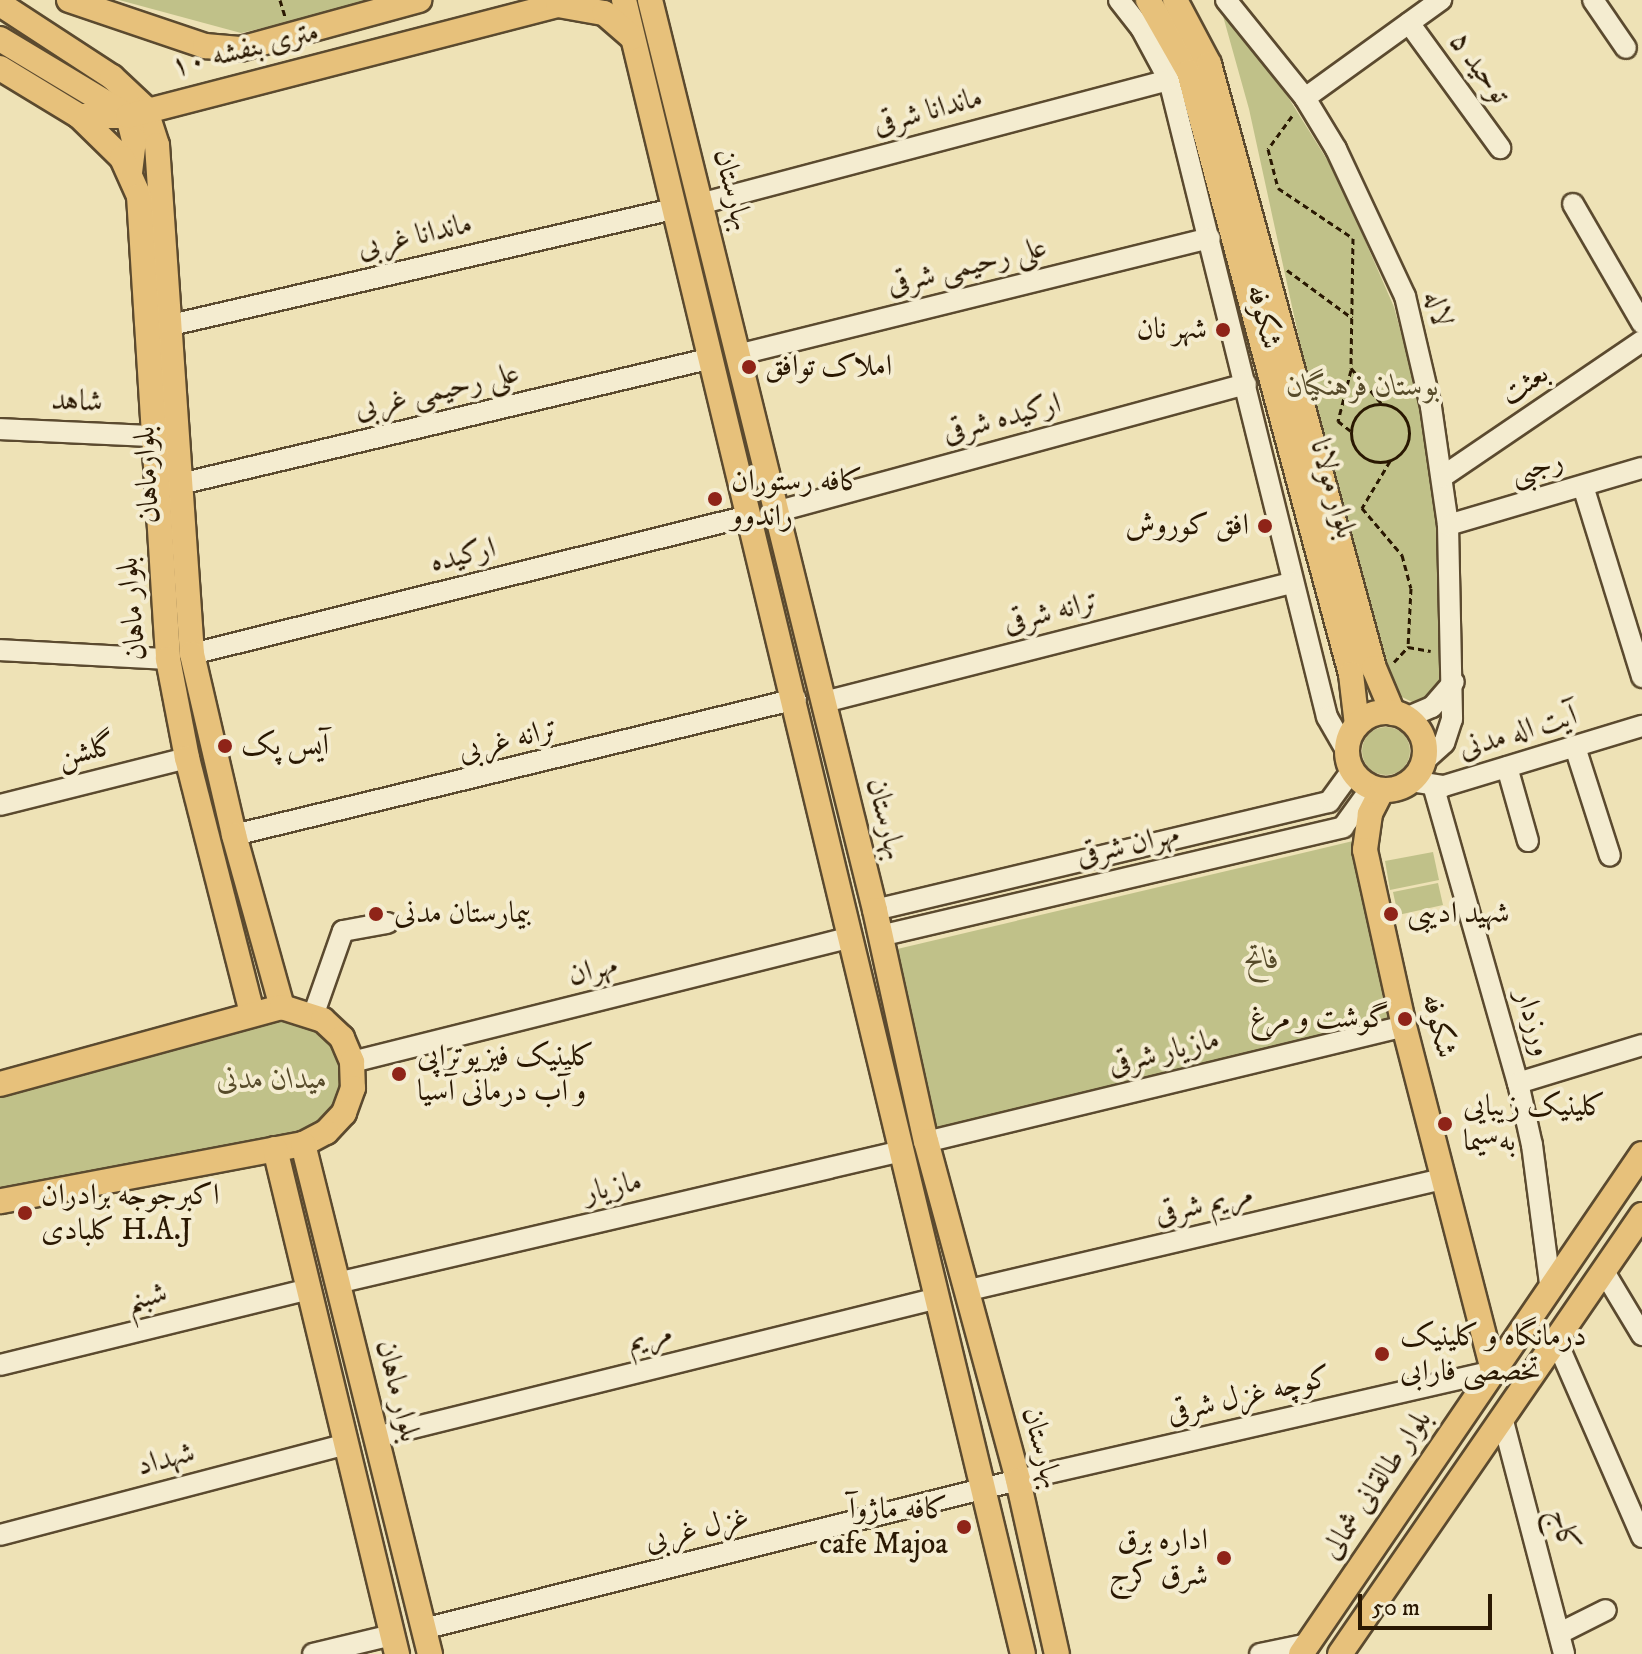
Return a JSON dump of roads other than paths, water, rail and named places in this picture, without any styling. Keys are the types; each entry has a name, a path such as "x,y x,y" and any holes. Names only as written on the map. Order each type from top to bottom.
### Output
{"main road":[{"name":"۱۰ متری بنفشه","path":"69,0 205,46 240,49 419,0"},
{"name":"بهارستان","path":"624,0 708,359 796,699 848,938 1023,1654"},
{"name":"بهارستان","path":"650,0 703,203 775,512 875,910 926,1141 1018,1480 1057,1654"},
{"name":"بلوار مولانا","path":"1148,0 1189,72 1351,674 1357,725"},
{"name":"بلوار مولانا","path":"1175,0 1209,64 1377,679 1400,715"},
{"name":"۱۰ متری بنفشه","path":"79,116 136,112 562,2 604,13 632,37"},
{"path":"0,4 112,77 136,112 130,173"},
{"path":"0,39 136,112"},
{"path":"0,68 79,116"},
{"name":"بلوارماهان","path":"136,112 161,174 180,484 180,656 282,1007"},
{"name":"بلوار ماهان","path":"79,116 130,173 139,196 151,436 180,656 187,758 252,1013"},
{"path":"1378,713 1400,715 1422,736 1422,776 1377,789 1349,760 1357,725 1378,713"},
{"name":"شکوفه","path":"1377,789 1365,850 1404,1026 1493,1371"},
{"path":"0,1084 282,1007 313,1016 342,1038 352,1062 353,1088 344,1113 326,1132 303,1144 0,1201"},
{"name":"بلوار ماهان","path":"303,1144 430,1654"},
{"name":"بلوار ماهان","path":"275,1149 395,1645"},
{"name":"بلوار طالقانی شمالی","path":"1305,1649 1550,1284 1642,1154"},
{"path":"1340,1654 1485,1448 1642,1215"}],"street":[{"name":"شکوفه","path":"1119,0 1141,28 1169,80 1327,717 1349,760"},
{"name":"لاله","path":"1226,0 1305,98 1336,149 1405,296 1442,477 1448,525 1454,672 1450,731 1422,776"},
{"path":"1305,98 1412,13 1441,0"},
{"path":"1593,0 1626,48"},
{"name":"توحید ۵","path":"1412,13 1500,148"},
{"name":"ماندانا شرقی","path":"703,203 1169,80"},
{"path":"1573,204 1642,323"},
{"name":"ماندانا غربی","path":"171,325 673,209"},
{"name":"علی رحیمی شرقی","path":"737,355 1210,238"},
{"name":"بعثت","path":"1442,477 1642,341"},
{"name":"علی رحیمی غربی","path":"180,484 708,359"},
{"name":"ارکیده شرقی","path":"775,512 1246,384"},
{"name":"شاهد","path":"0,429 151,436"},
{"name":"رجبی","path":"1448,525 1642,468"},
{"path":"1583,486 1642,677"},
{"name":"ارکیده","path":"0,650 180,656 748,516"},
{"name":"ترانه شرقی","path":"824,702 1292,583"},
{"path":"1400,715 1432,707 1454,672"},
{"name":"ترانه غربی","path":"234,835 796,699"},
{"name":"آیت اله مدنی","path":"1422,776 1444,786 1642,726"},
{"path":"1575,747 1610,856"},
{"name":"گلشن","path":"0,805 187,758"},
{"name":"مهران شرقی","path":"875,910 1329,802 1349,760"},
{"path":"1507,767 1528,841"},
{"name":"ورزدار","path":"1422,776 1518,1083 1532,1145 1550,1284"},
{"name":"مهران شرقی","path":"880,936 1343,827 1377,789"},
{"path":"313,1016 343,931 387,923"},
{"name":"مهران","path":"352,1062 848,938"},
{"name":"مازیار شرقی","path":"938,1139 1404,1026"},
{"path":"1518,1083 1642,1045"},
{"name":"مازیار","path":"337,1283 902,1151"},
{"name":"مریم شرقی","path":"978,1288 1444,1179"},
{"path":"1603,1270 1642,1335"},
{"name":"شبنم","path":"0,1365 309,1289"},
{"name":"مریم","path":"376,1437 938,1298"},
{"path":"1556,1340 1642,1537"},
{"name":"کوچه غزل شرقی","path":"985,1489 1493,1371"},
{"name":"کاج","path":"1503,1421 1564,1654"},
{"path":"1456,1425 1485,1448"},
{"name":"شهداد","path":"0,1535 346,1444"},
{"name":"غزل غربی","path":"423,1629 985,1489"},
{"path":"1560,1633 1606,1610"},
{"path":"313,1654 395,1645"},
{"path":"1260,1654 1305,1649"}],"place":[{"name":"شهر نان","path":"1223,330"},
{"name":"املاک توافق","path":"749,367"},
{"name":"کافه رستوران راندوو","path":"715,499"},
{"name":"افق کوروش","path":"1265,526"},
{"name":"آیس پک","path":"225,746"},
{"name":"بیمارستان مدنی","path":"376,914"},
{"name":"شهید ادیبی","path":"1391,914"},
{"name":"گوشت و مرغ","path":"1405,1019"},
{"name":"کلینیک فیزیوتراپی و آب درمانی آسیا","path":"399,1074"},
{"name":"کلینیک زیبایی به‌سیما","path":"1445,1124"},
{"name":"اکبرجوجه برادران کلبادی H.A.J","path":"25,1213"},
{"name":"درمانگاه و کلینیک تخصصی فارابی","path":"1382,1354"},
{"name":"کافه ماژوآ cafe Majoa","path":"964,1527"},
{"name":"اداره برق شرق کرج","path":"1224,1558"}],"park label":[{"name":"بوستان فرهنگیان","path":"1363,387"},
{"name":"فاتح","path":"1262,960"},
{"name":"میدان مدنی","path":"272,1080"}]}
